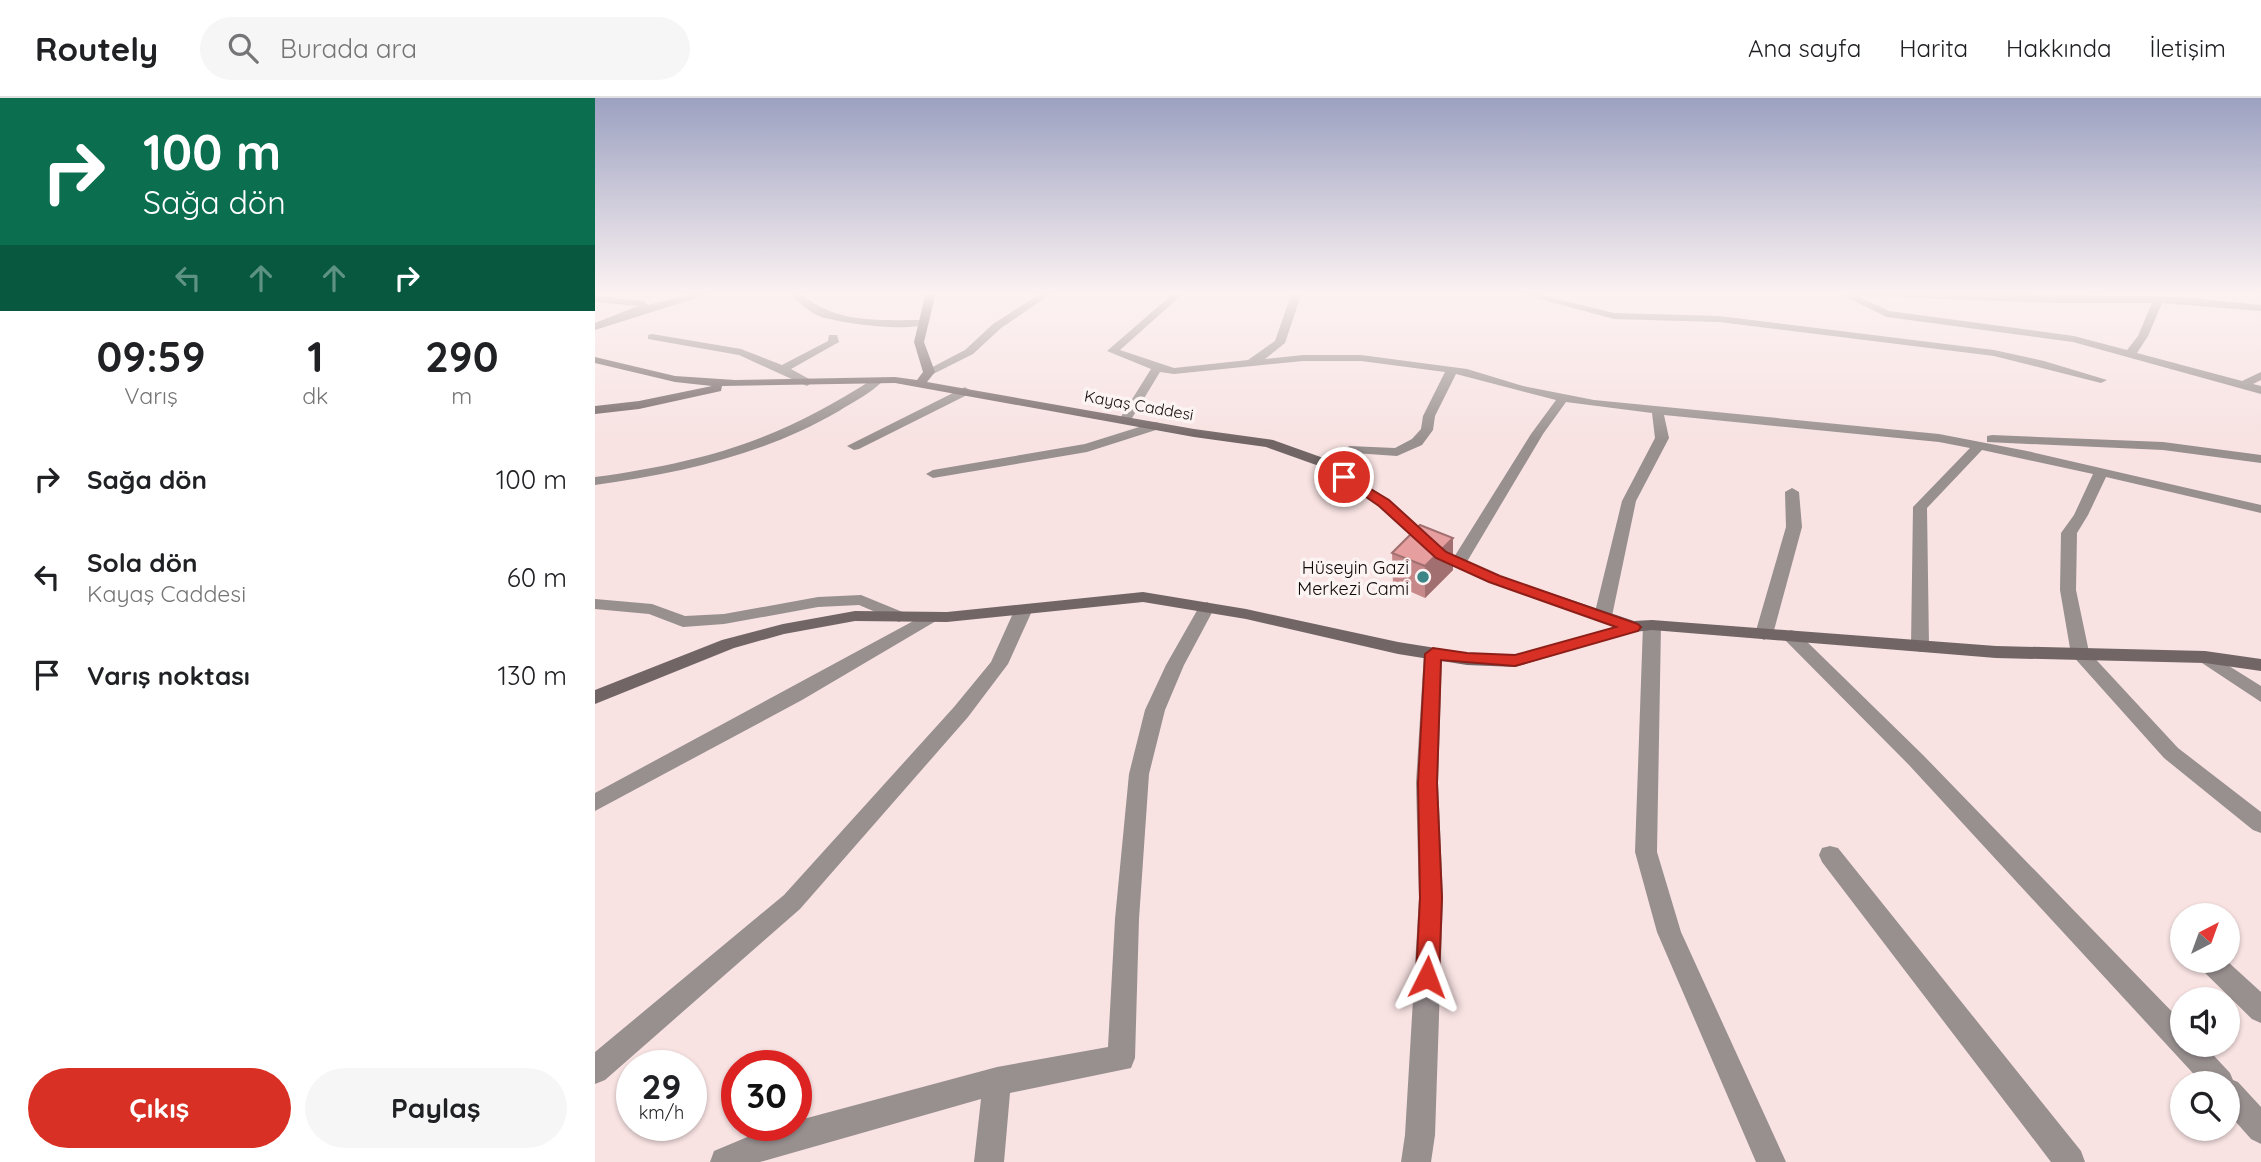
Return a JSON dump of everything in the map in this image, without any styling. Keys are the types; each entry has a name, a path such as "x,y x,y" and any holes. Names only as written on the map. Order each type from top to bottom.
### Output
{"street":[{"path":"680,342 741,352 807,382"},
{"path":"782,369 834,342"},
{"path":"919,342 929,372"},
{"path":"920,384 929,372 969,352 980,342"},
{"path":"1123,342 1112,351 1129,354 1156,370 1174,371 1303,358 1361,358 1452,370 1521,389 1594,404 1939,438 2163,446 2261,459"},
{"path":"1251,363 1280,342"},
{"path":"1892,342 1994,353 2101,380"},
{"path":"2076,342 2130,353 2261,390"},
{"path":"2130,353 2140,342"},
{"name":"Kayaş Caddesi","path":"595,360 675,379 735,384 877,381 920,384 1268,443 1324,463 1384,503 1441,555 1494,579 1603,616 1642,626"},
{"path":"1125,420 1156,370"},
{"path":"1354,449 1397,452 1417,442 1427,430 1429,416 1452,370"},
{"path":"2242,386 2261,375"},
{"path":"595,481 637,475 761,444 877,381"},
{"path":"595,410 639,405 735,384"},
{"path":"854,446 965,391"},
{"path":"1459,562 1537,434 1563,397"},
{"path":"1603,616 1629,501 1662,438 1657,409"},
{"path":"933,474 1087,448 1156,426"},
{"path":"1939,438 2101,471 2261,509"},
{"path":"1920,646 1920,507 1979,446"},
{"path":"2101,471 2081,515 2069,533 2068,590 2080,654 2171,753 2261,824"},
{"path":"1764,634 1794,527 1792,492"},
{"path":"2218,499 2261,516"},
{"path":"595,697 728,644 783,629 855,616 930,617 1023,611 1143,597 1207,607 1467,659 1515,661 1642,626 1996,652 2205,657 2261,665"},
{"path":"596,602 652,609 684,622 723,619 818,602 861,600 899,617"},
{"path":"725,1162 771,1142 997,1081 1121,1058 1127,919 1139,774 1155,710 1207,607"},
{"path":"595,1070 792,902 961,712 999,664 1023,611"},
{"path":"595,803 795,695 930,617"},
{"path":"1642,626 1646,852 1669,932 1771,1162"},
{"path":"1791,636 1925,769 2170,1028"},
{"path":"1416,1162 1420,1135 1431,898 1427,783 1433,654"},
{"path":"2205,657 2261,695"},
{"path":"1830,855 2070,1162"},
{"path":"2222,973 2261,1010"},
{"path":"2197,1057 2209,1071"},
{"path":"989,1162 997,1081"},
{"path":"2240,1105 2261,1129"}],"building":[{"path":"1420,525 1453,538 1425,566 1392,553"}],"place":[{"name":"Hüseyin Gazi Merkezi Cami","path":"1423,577"}],"route":[{"path":"1344,477 1384,503 1441,555 1494,579 1633,627 1515,661 1433,654 1427,783 1431,898 1427,977"}]}
